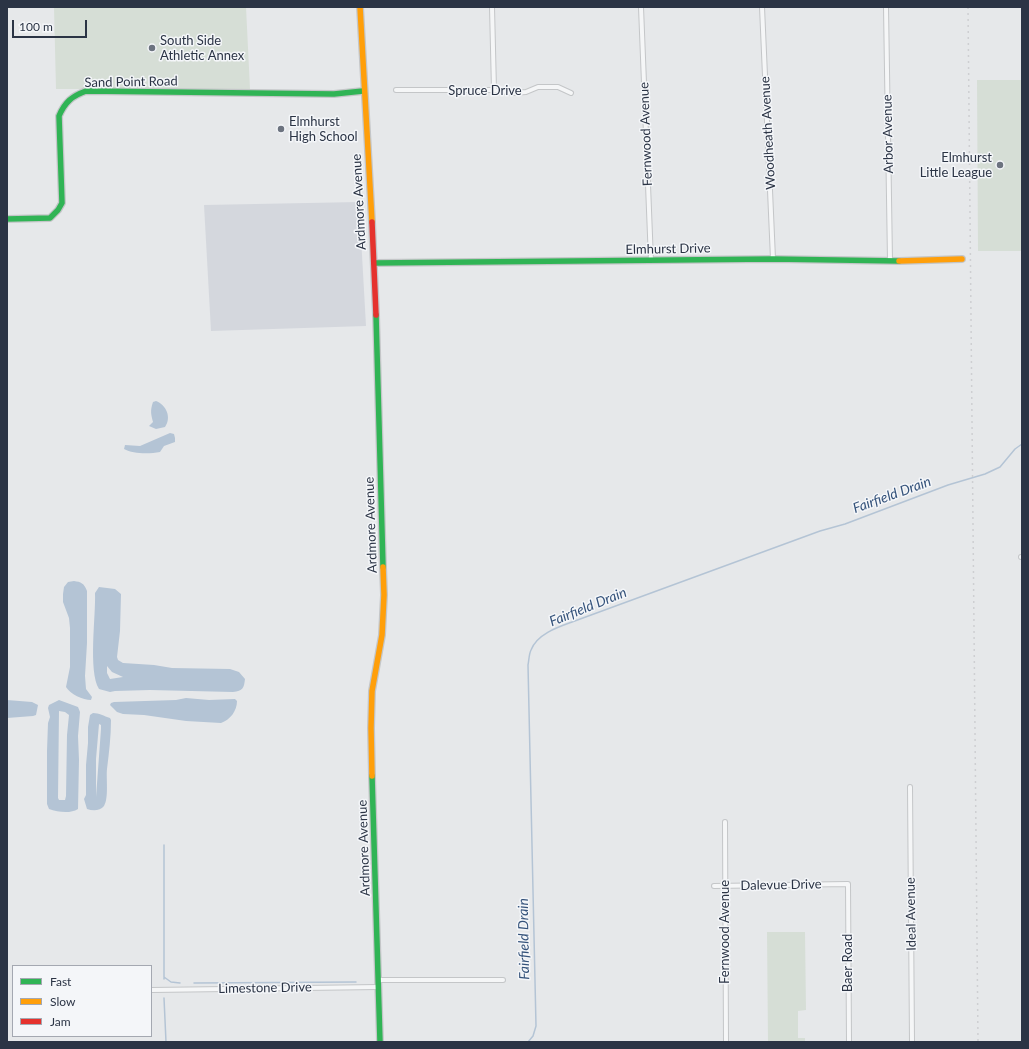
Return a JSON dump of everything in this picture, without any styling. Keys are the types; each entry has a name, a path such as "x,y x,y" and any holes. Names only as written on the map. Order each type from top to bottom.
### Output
{"street":[{"name":"Ardmore Avenue","path":"360,7 363,91 374,263 384,595 382,635 372,691 371,728 380,1042"},
{"path":"492,7 494,90"},
{"name":"Fernwood Avenue","path":"641,7 651,261"},
{"name":"Woodheath Avenue","path":"762,7 774,259"},
{"name":"Arbor Avenue","path":"886,7 890,261"},
{"name":"Spruce Drive","path":"396,90 494,90 513,93 526,92 538,87 558,87 571,93"},
{"name":"Sand Point Road","path":"7,218 50,218 58,210 62,203 59,116 64,104 73,96 86,91 334,94 363,91"},
{"name":"Elmhurst Drive","path":"374,263 774,259 890,261 962,259"},
{"name":"Ideal Avenue","path":"910,786 912,1042"},
{"name":"Fernwood Avenue","path":"725,822 726,1042"},
{"name":"Dalevue Drive","path":"714,886 848,884"},
{"name":"Baer Road","path":"848,884 849,1042"},
{"path":"379,980 503,980"},
{"name":"Limestone Drive","path":"152,990 379,987"}],"shaded area":[{"name":"South Side Athletic Annex","path":"54,7 246,7 250,89 56,89"},
{"name":"Elmhurst Little League","path":"977,80 1022,80 1022,251 978,251"},
{"path":"359,202 366,326 211,331 204,205"},
{"path":"767,932 805,932 806,1010 798,1011 798,1038 805,1038 805,1042 768,1042"}],"water":[{"path":"156,401 165,408 168,419 165,427 156,429 149,426 153,422 151,408 153,402"},
{"path":"170,433 174,434 175,442 164,446 160,452 141,453 124,449 125,445 140,446"},
{"path":"74,581 82,583 87,591 87,643 85,676 86,689 92,697 91,700 77,696 70,692 66,687 70,667 70,628 69,618 63,602 63,594 64,587 68,582"},
{"path":"99,587 115,589 121,594 118,660 123,663 172,668 230,669 239,672 245,679 244,685 239,691 233,692 150,690 110,692 99,689 96,681 93,657 95,593","holes":["107,666 112,672 123,677 110,679 107,673"]},
{"path":"186,698 209,700 235,699 237,701 237,705 232,715 221,723 186,721 144,715 123,714 117,712 110,705 114,702 176,700"},
{"path":"7,700 32,702 38,705 36,715 7,718"},
{"path":"59,700 78,707 80,712 78,736 78,809 71,812 60,812 49,809 47,804 47,751 48,723 50,717 48,708 49,705","holes":["59,711 65,712 69,715 67,735 66,796 65,800 59,800"]},
{"path":"93,713 110,718 111,720 106,802 102,808 98,810 87,809 84,799 86,795 86,765 90,715","holes":["99,724 101,725 101,729 96,797 96,759"]}],"waterway":[{"name":"Fairfield Drain","path":"528,1042 533,1036 536,1026 528,665 530,653 534,644 543,635 566,624 820,531 845,524 948,485 985,474 1000,467 1015,449 1022,444"},
{"path":"164,845 164,979"},
{"path":"164,977 171,982 180,983"},
{"path":"194,983 356,982"},
{"path":"164,998 166,1042"}],"railway":[{"path":"968,7 978,1042"}],"traffic: fast":[{"path":"7,219 50,218 58,210 62,203 59,116 70,100 86,91 334,94 363,91"},
{"path":"374,263 773,259 899,261"},
{"path":"376,315 383,567"},
{"path":"372,776 380,1042"}],"traffic: slow":[{"path":"360,7 372,222"},
{"path":"899,261 962,259"},
{"path":"372,776 372,691 382,635 384,595 383,567"}],"traffic: jam":[{"path":"372,222 376,315"}],"place":[{"name":"South Side Athletic Annex","path":"152,48"},
{"name":"Elmhurst High School","path":"281,129"},
{"name":"Elmhurst Little League","path":"1000,165"}]}
